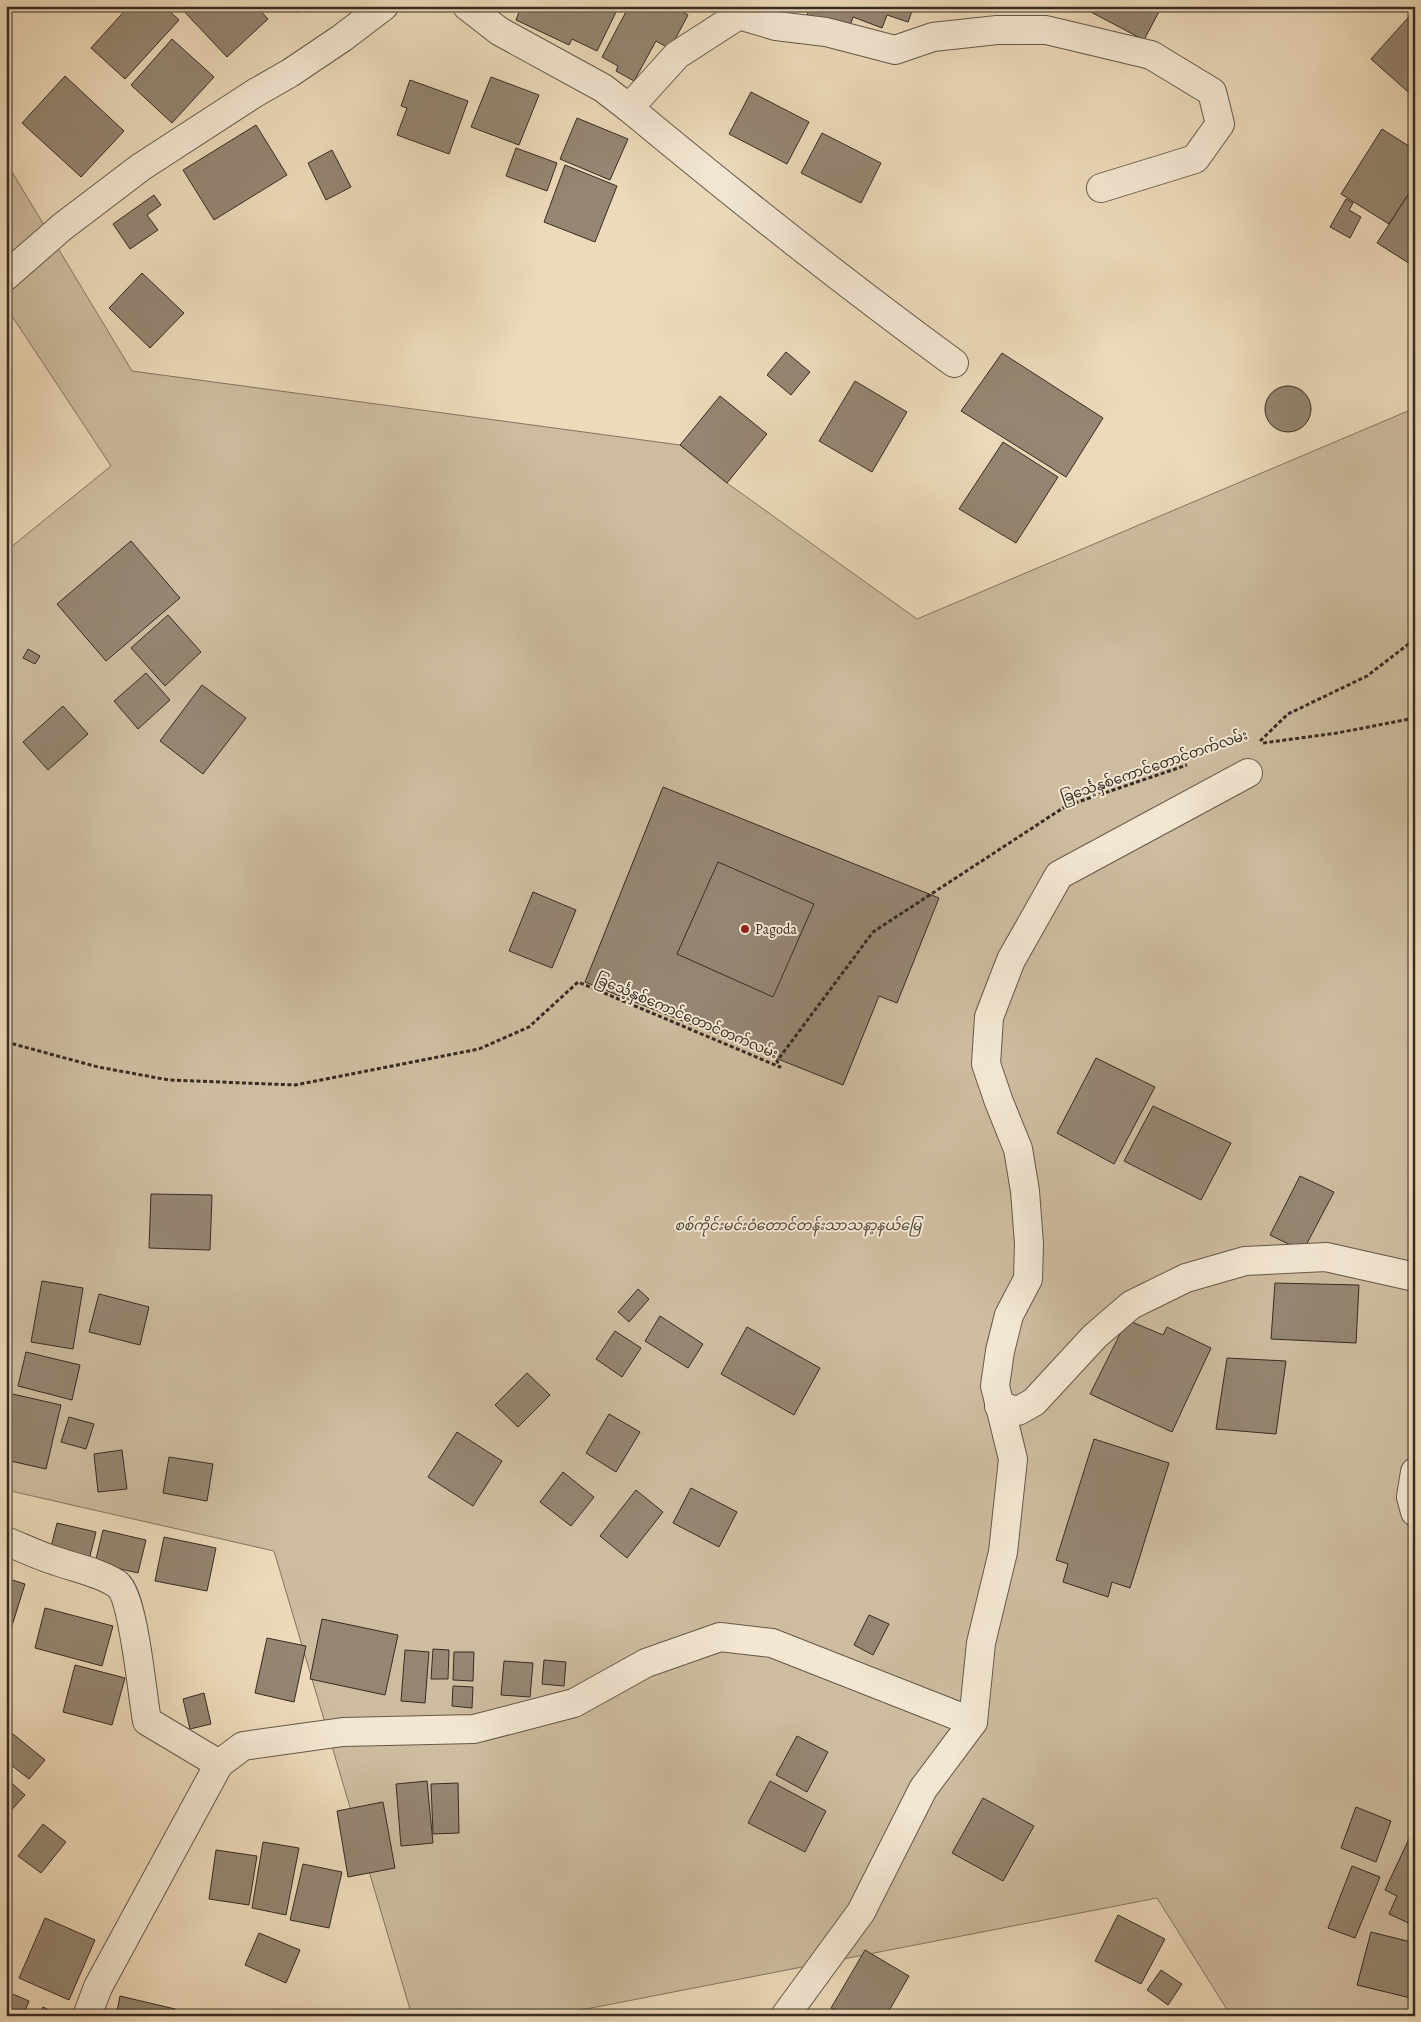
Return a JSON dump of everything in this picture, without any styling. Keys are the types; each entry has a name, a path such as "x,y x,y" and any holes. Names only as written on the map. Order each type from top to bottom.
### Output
{"street":[{"path":"6,276 62,226 141,167 255,93 290,74 384,6"},
{"path":"467,6 499,31 603,88 885,313 954,363"},
{"path":"629,108 677,55 739,15 776,26 826,32 895,50 933,37 997,30 1046,30 1151,55 1212,92 1220,124 1195,159 1101,188"},
{"path":"784,2016 861,1912 923,1789 973,1722 982,1643 1003,1552 1013,1459 995,1386 1000,1352 1009,1315 1028,1279 1029,1261 1025,1191 1018,1149 998,1102 986,1064 989,1017 1011,960 1059,875 1248,773"},
{"path":"999,1406 1018,1411 1034,1402 1095,1336 1131,1304 1186,1278 1245,1261 1326,1256 1415,1277"},
{"path":"1415,1472 1411,1497 1415,1512"},
{"path":"6,1541 53,1561 103,1577 118,1585 125,1594 134,1632 147,1721 219,1764"},
{"path":"87,2016 98,1987 219,1764 243,1746 343,1732 474,1728 574,1703 646,1663 720,1637 772,1643 973,1722"}],"path":[{"name":"ခြင်္သေ့နှစ်ကောင်တောင်တက်လမ်း","path":"1415,639 1367,676 1288,714 1258,743 1338,733 1415,718"},
{"name":"ခြင်္သေ့နှစ်ကောင်တောင်တက်လမ်း","path":"6,1042 98,1067 169,1080 295,1085 479,1049 529,1027 578,982 780,1068 777,1061 873,932 1066,806 1193,763"}],"green space":[{"name":"စစ်ကိုင်းမင်းဝံတောင်တန်းသာသနာ့နယ်မြေ","path":"6,162 132,371 680,445 727,483 917,619 1415,408 1415,2016 1231,2016 1157,1898 550,2016 412,2016 274,1551 6,1490 6,551 111,466 6,307"}],"building":[{"path":"129,6 164,6 179,20 125,79 91,48"},
{"path":"179,6 256,6 268,19 227,57"},
{"path":"290,6 303,6 296,13"},
{"path":"619,6 597,51 572,39 569,45 516,20 519,12 509,7"},
{"path":"629,6 680,6 678,9 688,15 670,49 656,41 634,81 616,71 618,66 602,57"},
{"path":"810,6 914,6 908,22 887,15 882,28 853,17 848,31 807,15"},
{"path":"1089,6 1162,6 1144,40 1087,10"},
{"path":"1415,10 1415,98 1371,59"},
{"path":"172,39 214,77 172,123 131,85"},
{"path":"65,76 124,131 81,177 22,123"},
{"path":"491,77 539,95 519,145 471,127"},
{"path":"410,80 468,101 449,154 397,135 407,108 401,106"},
{"path":"751,92 809,122 787,164 729,134"},
{"path":"577,118 628,139 610,180 560,159"},
{"path":"256,125 287,175 214,220 183,170"},
{"path":"1382,129 1415,150 1415,184 1389,224 1341,194"},
{"path":"822,133 881,163 861,203 801,173"},
{"path":"516,148 557,163 547,191 506,176"},
{"path":"332,150 351,187 326,200 308,163"},
{"path":"565,165 617,186 595,242 544,222"},
{"path":"1415,184 1415,267 1377,243"},
{"path":"154,195 161,205 147,215 158,230 130,249 113,224"},
{"path":"1346,199 1353,203 1349,210 1361,217 1350,238 1330,227"},
{"path":"142,273 184,313 150,348 109,308"},
{"path":"786,352 810,372 791,395 767,375"},
{"path":"1002,353 1103,418 1066,477 961,411"},
{"path":"855,381 907,412 872,472 819,441"},
{"path":"1283,386 1293,386 1307,396 1311,409 1307,422 1301,428 1293,432 1283,432 1269,422 1265,414 1265,404 1275,390"},
{"path":"720,396 767,434 727,483 680,445"},
{"path":"1003,442 1058,477 1016,543 959,509"},
{"path":"131,541 180,598 106,661 57,604"},
{"path":"168,615 201,652 165,686 131,648"},
{"path":"6,645 12,650 6,656"},
{"path":"28,649 40,656 35,664 23,658"},
{"path":"146,673 170,700 138,729 114,701"},
{"path":"202,685 246,718 203,774 160,741"},
{"path":"63,706 88,734 48,770 23,742"},
{"path":"663,787 939,898 897,1003 879,996 843,1085 585,982"},
{"name":"Pagoda","path":"718,862 814,904 773,997 677,954"},
{"path":"533,892 576,910 552,968 509,951"},
{"path":"1096,1058 1155,1087 1114,1164 1057,1133"},
{"path":"1153,1106 1231,1143 1201,1200 1124,1161"},
{"path":"1300,1176 1334,1192 1303,1251 1270,1235"},
{"path":"151,1194 212,1195 210,1250 149,1248"},
{"path":"42,1281 83,1288 73,1349 31,1342"},
{"path":"1275,1283 1359,1285 1356,1343 1271,1339"},
{"path":"638,1289 649,1299 629,1322 618,1312"},
{"path":"99,1294 149,1307 140,1345 89,1332"},
{"path":"660,1316 703,1344 688,1368 645,1341"},
{"path":"1127,1320 1163,1335 1167,1327 1211,1348 1172,1432 1090,1394"},
{"path":"747,1327 820,1368 794,1415 721,1374"},
{"path":"615,1331 641,1348 622,1377 596,1359"},
{"path":"26,1352 80,1365 72,1400 18,1386"},
{"path":"1227,1358 1286,1361 1276,1434 1216,1429"},
{"path":"527,1373 550,1395 518,1427 495,1405"},
{"path":"8,1393 61,1405 46,1469 6,1460 6,1401"},
{"path":"609,1414 640,1432 616,1472 586,1453"},
{"path":"69,1417 94,1424 86,1449 61,1442"},
{"path":"457,1432 502,1461 473,1506 428,1477"},
{"path":"1094,1439 1169,1463 1130,1588 1112,1582 1108,1597 1063,1582 1068,1564 1056,1560"},
{"path":"122,1450 127,1489 98,1492 94,1454"},
{"path":"169,1457 213,1464 207,1501 163,1493"},
{"path":"563,1472 594,1497 571,1526 540,1502"},
{"path":"691,1488 737,1512 719,1547 673,1523"},
{"path":"636,1490 663,1512 627,1558 600,1536"},
{"path":"57,1523 96,1532 86,1572 47,1563"},
{"path":"103,1530 146,1540 138,1573 95,1563"},
{"path":"164,1537 216,1548 207,1591 155,1581"},
{"path":"6,1578 25,1584 11,1629 6,1627"},
{"path":"45,1608 113,1626 102,1666 35,1648"},
{"path":"869,1615 889,1624 873,1655 854,1645"},
{"path":"322,1619 398,1635 385,1695 310,1679"},
{"path":"267,1638 306,1646 294,1702 255,1693"},
{"path":"433,1649 449,1650 448,1679 431,1679"},
{"path":"405,1650 429,1652 425,1703 401,1701"},
{"path":"454,1652 474,1652 473,1681 453,1680"},
{"path":"544,1660 566,1662 564,1686 542,1684"},
{"path":"504,1661 533,1663 530,1697 501,1695"},
{"path":"75,1665 125,1678 112,1725 63,1712"},
{"path":"453,1686 473,1687 472,1708 452,1706"},
{"path":"204,1693 211,1724 190,1729 183,1699"},
{"path":"13,1734 45,1760 29,1779 6,1761 6,1743"},
{"path":"797,1736 828,1752 807,1792 776,1775"},
{"path":"6,1778 25,1795 6,1816"},
{"path":"427,1781 433,1843 401,1846 396,1784"},
{"path":"770,1781 826,1811 805,1852 748,1823"},
{"path":"458,1783 459,1833 433,1834 431,1784"},
{"path":"983,1798 1034,1826 1003,1881 952,1853"},
{"path":"383,1802 395,1868 348,1877 337,1811"},
{"path":"1356,1807 1391,1821 1376,1862 1341,1848"},
{"path":"43,1824 66,1842 41,1873 18,1856"},
{"path":"1415,1826 1415,1926 1389,1914 1397,1896 1385,1890"},
{"path":"263,1842 299,1848 286,1915 252,1908"},
{"path":"216,1850 257,1856 249,1905 209,1899"},
{"path":"303,1864 342,1872 329,1928 290,1920"},
{"path":"1352,1866 1380,1877 1355,1938 1328,1928"},
{"path":"1118,1915 1165,1939 1141,1984 1095,1961"},
{"path":"45,1918 95,1940 69,2000 19,1978"},
{"path":"1371,1932 1415,1943 1415,1999 1357,1985"},
{"path":"259,1933 300,1950 286,1983 245,1965"},
{"path":"865,1950 909,1976 886,2016 845,2016 831,2008"},
{"path":"1161,1970 1182,1984 1168,2005 1147,1990"},
{"path":"6,1991 29,2001 23,2016 6,2016"},
{"path":"120,1996 175,2009 173,2016 116,2016"},
{"path":"43,2007 60,2016 39,2016"}],"place":[{"name":"Pagoda","path":"745,929"}]}
